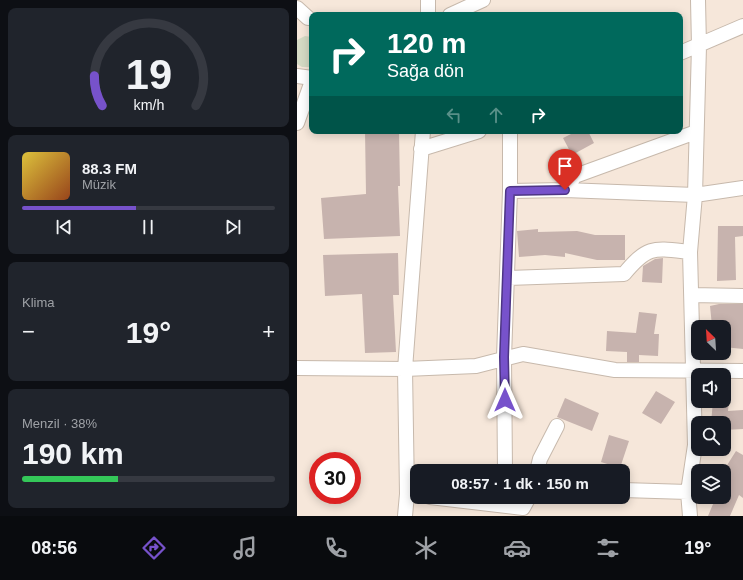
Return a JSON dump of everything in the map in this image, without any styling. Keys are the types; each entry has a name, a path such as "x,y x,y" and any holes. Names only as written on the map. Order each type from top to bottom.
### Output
{"street":[{"path":"428,0 428,12"},
{"path":"456,12 483,0"},
{"path":"692,368 692,295 690,252 695,195 699,46 698,0"},
{"path":"297,8 306,19"},
{"path":"683,52 743,26"},
{"path":"297,76 309,78"},
{"path":"297,123 309,89"},
{"path":"565,190 575,176 696,132"},
{"path":"410,464 405,369 423,134"},
{"path":"421,149 469,134"},
{"path":"505,464 504,357 510,191 510,134"},
{"path":"510,191 565,190 695,195 743,188"},
{"path":"507,278 624,274 635,261 646,252 659,249 690,252"},
{"path":"692,295 743,296"},
{"path":"297,368 405,369 476,366 504,357 523,354 615,370 691,370"},
{"path":"731,371 743,371"},
{"path":"690,516 688,492 695,445 694,408"},
{"path":"539,464 557,426"},
{"path":"630,490 688,492"},
{"path":"405,516 410,501"},
{"path":"511,504 523,508 525,504"}],"green space":[{"path":"305,36 309,37 309,67 302,67 297,64 297,40"}],"building":[{"path":"365,134 399,134 400,186 398,186 400,236 324,239 321,198 366,194"},
{"path":"571,134 590,134 594,143 572,155 563,138"},
{"path":"718,226 743,226 743,236 735,237 736,280 717,281"},
{"path":"538,229 538,232 577,231 595,235 625,235 625,260 597,260 565,253 565,257 545,255 519,257 517,231"},
{"path":"398,253 399,295 393,295 396,352 365,353 362,294 325,296 323,255"},
{"path":"663,258 662,283 642,282 643,266 655,259"},
{"path":"719,304 743,304 743,349 731,348 731,320 711,320 710,306"},
{"path":"639,312 657,314 654,334 659,334 658,356 639,355 639,362 627,362 627,352 606,351 607,331 636,333"},
{"path":"656,391 675,402 661,424 642,413"},
{"path":"565,398 599,413 592,431 557,417"},
{"path":"712,408 728,408 728,411 743,410 743,429 731,430 731,416 712,416"},
{"path":"609,435 629,441 621,464 607,464 601,462"},
{"path":"736,451 743,455 743,498 739,495 730,516 708,516 713,504 731,504 731,464 728,464"}],"route":[{"path":"505,400 504,357 510,191 565,190"}]}
